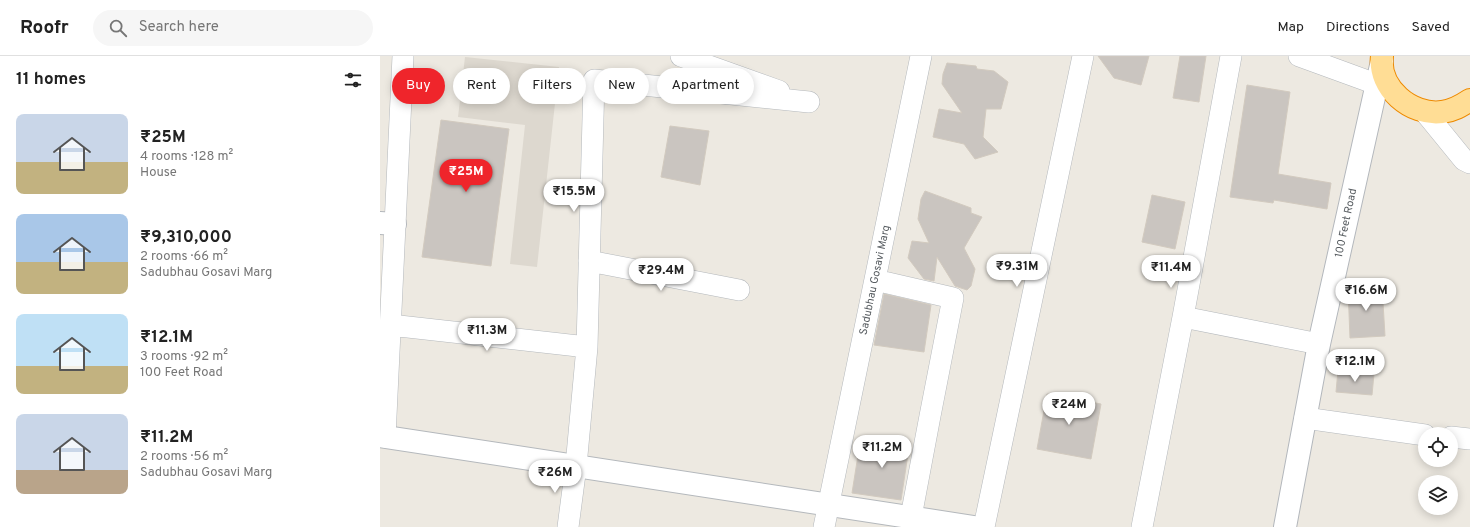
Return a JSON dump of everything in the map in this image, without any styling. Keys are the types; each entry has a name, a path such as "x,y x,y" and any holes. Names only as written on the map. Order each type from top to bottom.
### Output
{"highway":[{"path":"1378,58 1385,78 1394,93 1408,104 1424,111 1442,112 1459,108 1469,102"}],"street":[{"path":"402,56 387,224 390,325 383,437 974,527"},
{"path":"568,527 576,466 587,347 594,80 809,102 681,56"},
{"name":"Sadubhau Gosavi Marg","path":"824,527 921,56"},
{"path":"984,527 1083,56"},
{"path":"1142,527 1183,317 1231,56"},
{"path":"1299,56 1376,84"},
{"name":"100 Feet Road","path":"1285,527 1319,344 1376,84 1378,58"},
{"path":"1424,111 1464,160 1470,164"},
{"path":"589,260 739,290"},
{"path":"875,280 954,298 911,518"},
{"path":"1183,317 1319,344"},
{"path":"390,325 587,347"},
{"path":"1305,418 1418,434"},
{"path":"1458,438 1470,439"}],"shaded area":[{"path":"465,57 559,67 518,68 518,104 555,104 537,267 510,264 525,125 458,117 460,104 510,104 510,68 464,68"}],"building":[{"path":"1098,56 1149,56 1141,85 1114,78"},
{"path":"1180,56 1206,56 1199,102 1173,98"},
{"path":"947,63 976,66 977,69 994,71 1008,82 1001,109 986,109 983,137 998,152 975,159 964,144 933,137 939,109 962,113 942,84 943,74"},
{"path":"1247,85 1290,92 1278,174 1331,183 1327,209 1274,200 1273,203 1230,197"},
{"path":"441,120 509,129 491,266 422,257"},
{"path":"670,126 709,131 700,185 661,177"},
{"path":"925,191 971,208 971,213 982,217 964,248 975,269 971,286 967,290 955,286 937,257 934,281 924,279 908,258 912,241 929,243 918,219 921,199"},
{"path":"1152,195 1185,202 1175,249 1142,242"},
{"path":"1382,286 1385,336 1350,338 1348,288"},
{"path":"884,294 931,305 924,352 874,345"},
{"path":"1338,370 1374,374 1372,395 1336,392"},
{"path":"1047,394 1101,404 1091,459 1037,449"},
{"path":"890,438 910,441 901,500 852,493 859,449 866,450 867,440 889,444"}]}
